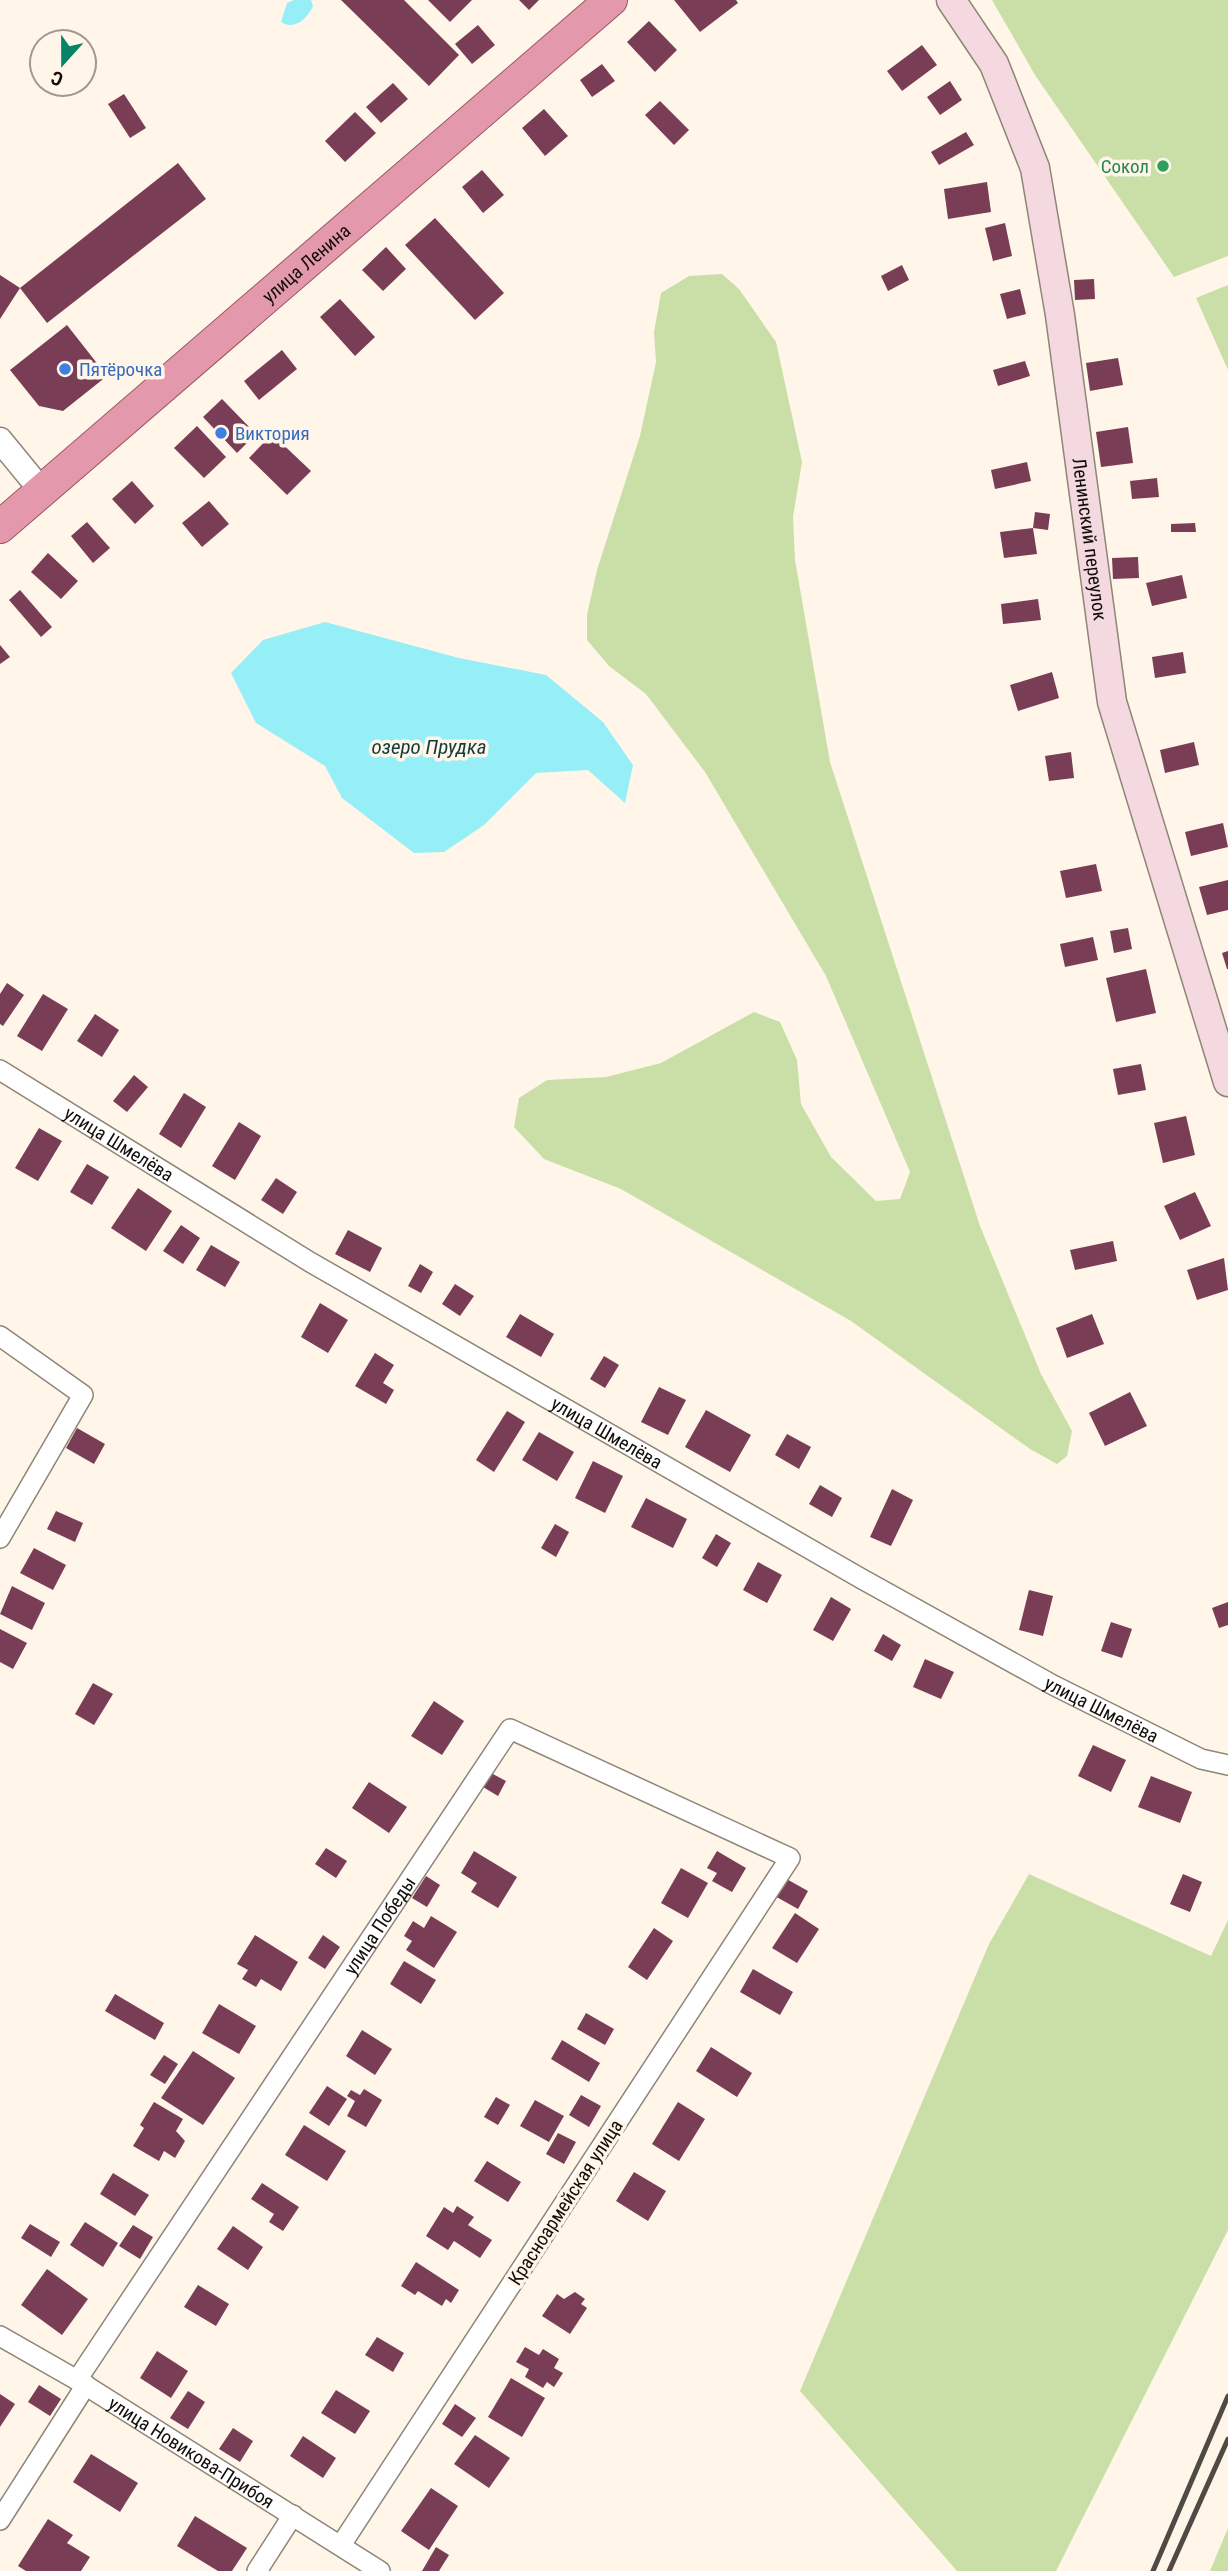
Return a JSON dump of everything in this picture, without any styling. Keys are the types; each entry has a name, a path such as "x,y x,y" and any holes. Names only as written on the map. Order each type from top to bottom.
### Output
{"highway":[{"name":"улица Ленина","path":"0,527 611,0"}],"main road":[{"name":"Ленинский переулок","path":"951,0 994,64 1035,168 1060,315 1112,702 1228,1082"}],"street":[{"path":"0,440 41,490"},
{"name":"улица Шмелёва","path":"0,1070 310,1262 862,1579 1053,1685 1201,1759 1228,1765"},
{"path":"0,1336 83,1395 0,1538"},
{"name":"улица Победы","path":"0,2520 81,2383 510,1729 790,1858"},
{"name":"Красноармейская улица","path":"341,2545 790,1858"},
{"name":"улица Новикова-Прибоя","path":"0,2336 81,2383 380,2571"},
{"path":"257,2571 293,2515"}],"green space":[{"name":"Сокол","path":"992,0 1228,0 1228,256 1174,277 1035,75"},
{"path":"722,274 739,289 776,342 802,462 793,517 795,560 830,762 980,1226 1041,1374 1072,1431 1067,1456 1057,1464 1030,1449 851,1321 621,1189 544,1159 514,1127 519,1098 547,1080 606,1077 661,1063 754,1012 780,1022 797,1060 801,1104 831,1157 876,1201 900,1199 910,1172 826,976 705,772 646,694 609,666 587,640 587,615 597,570 640,436 656,362 654,332 661,293 689,276"},
{"path":"1228,285 1228,370 1196,298"},
{"path":"1029,1874 1211,1956 1228,1920 1228,2230 1056,2571 957,2571 800,2391 989,1944"},
{"path":"1228,2528 1228,2571 1210,2571"}],"water":[{"path":"294,0 311,0 313,6 308,15 296,24 281,22 287,3"},
{"name":"озеро Прудка","path":"325,622 459,658 546,675 603,722 633,765 625,803 588,770 536,773 484,825 444,852 414,853 342,798 325,766 256,723 231,673 263,640"}],"building":[{"path":"341,0 404,0 459,55 429,86"},
{"path":"428,0 472,0 450,22"},
{"path":"519,0 539,0 529,10"},
{"path":"674,0 736,0 738,3 700,32"},
{"path":"649,21 677,50 655,72 627,42"},
{"path":"478,25 495,45 472,64 455,44"},
{"path":"922,45 937,65 902,91 887,71"},
{"path":"602,64 615,81 592,97 580,80"},
{"path":"950,81 962,100 940,115 927,97"},
{"path":"393,83 408,99 381,123 366,107"},
{"path":"124,94 146,128 130,138 108,104"},
{"path":"660,101 689,130 674,145 645,115"},
{"path":"544,109 568,136 545,156 522,128"},
{"path":"355,112 376,133 345,162 325,141"},
{"path":"966,132 974,145 939,165 931,152"},
{"path":"178,163 206,199 47,323 20,288"},
{"path":"482,170 504,195 483,213 462,187"},
{"path":"987,182 991,212 948,219 944,189"},
{"path":"435,218 504,293 475,320 405,245"},
{"path":"1005,223 1012,256 993,261 985,228"},
{"path":"386,247 406,269 383,291 362,270"},
{"path":"902,265 909,280 888,291 881,276"},
{"path":"0,275 20,288 0,319"},
{"path":"1094,279 1095,299 1075,300 1074,280"},
{"path":"1020,289 1026,314 1007,319 1000,294"},
{"path":"340,299 375,337 355,356 320,317"},
{"path":"67,325 107,376 63,411 39,406 10,370"},
{"path":"282,350 297,369 259,400 244,381"},
{"path":"1118,358 1123,385 1090,391 1086,363"},
{"path":"1025,361 1030,376 998,386 993,370"},
{"path":"222,399 256,434 237,453 203,417"},
{"path":"197,426 226,457 204,478 174,448"},
{"path":"1128,427 1133,463 1101,467 1096,432"},
{"path":"272,434 311,471 287,495 249,458"},
{"path":"1027,462 1031,481 995,489 991,470"},
{"path":"1157,478 1159,497 1132,499 1130,481"},
{"path":"132,481 154,506 135,524 112,499"},
{"path":"209,501 229,524 202,547 182,523"},
{"path":"1035,512 1050,514 1048,530 1033,528"},
{"path":"87,522 110,548 93,563 71,536"},
{"path":"1195,523 1196,532 1171,532 1171,524"},
{"path":"1033,528 1037,554 1004,558 1000,532"},
{"path":"48,553 78,581 61,599 31,572"},
{"path":"1138,557 1139,578 1113,579 1112,558"},
{"path":"1182,575 1187,598 1152,606 1146,583"},
{"path":"20,590 52,627 41,637 9,600"},
{"path":"1038,599 1041,620 1003,624 1001,604"},
{"path":"0,645 10,657 0,664"},
{"path":"1183,652 1186,673 1155,678 1152,657"},
{"path":"1052,672 1059,698 1018,711 1010,685"},
{"path":"1194,742 1199,765 1165,773 1160,750"},
{"path":"1071,752 1074,778 1049,781 1045,756"},
{"path":"1223,823 1228,847 1191,856 1185,832"},
{"path":"1096,864 1102,891 1066,898 1060,871"},
{"path":"1228,880 1228,910 1207,915 1199,887"},
{"path":"1128,928 1132,949 1114,953 1110,931"},
{"path":"1093,937 1098,960 1065,967 1060,944"},
{"path":"1228,951 1228,969 1227,969 1222,953"},
{"path":"1146,969 1156,1013 1116,1022 1106,978"},
{"path":"7,983 24,995 3,1026 0,1024 0,994"},
{"path":"43,994 68,1009 42,1051 17,1036"},
{"path":"95,1014 119,1030 102,1057 77,1041"},
{"path":"1141,1064 1146,1090 1118,1095 1113,1069"},
{"path":"134,1075 148,1087 127,1112 113,1101"},
{"path":"184,1093 206,1107 181,1148 159,1134"},
{"path":"1186,1116 1195,1155 1163,1163 1154,1123"},
{"path":"239,1122 261,1136 235,1180 212,1166"},
{"path":"39,1128 62,1141 38,1181 15,1168"},
{"path":"87,1164 109,1177 92,1205 70,1192"},
{"path":"276,1178 297,1192 283,1214 261,1200"},
{"path":"138,1188 172,1211 146,1251 111,1228"},
{"path":"1195,1192 1211,1226 1180,1240 1164,1206"},
{"path":"181,1225 200,1238 183,1264 163,1251"},
{"path":"348,1230 382,1248 370,1272 335,1254"},
{"path":"1113,1241 1117,1261 1075,1270 1070,1250"},
{"path":"211,1245 240,1262 225,1287 196,1270"},
{"path":"1224,1258 1228,1290 1197,1300 1187,1270"},
{"path":"420,1264 433,1272 421,1293 408,1286"},
{"path":"455,1284 474,1296 460,1316 442,1304"},
{"path":"320,1303 348,1320 328,1353 301,1337"},
{"path":"520,1314 554,1334 541,1357 506,1337"},
{"path":"1092,1314 1104,1344 1067,1358 1056,1328"},
{"path":"375,1353 394,1365 383,1383 394,1390 386,1404 355,1386"},
{"path":"604,1356 619,1365 605,1388 590,1379"},
{"path":"659,1387 686,1400 668,1435 641,1422"},
{"path":"1130,1392 1147,1426 1105,1446 1089,1413"},
{"path":"706,1410 751,1435 730,1472 685,1447"},
{"path":"507,1411 525,1422 494,1472 476,1460"},
{"path":"77,1428 105,1444 94,1464 66,1448"},
{"path":"539,1432 574,1452 557,1481 522,1460"},
{"path":"787,1434 811,1447 799,1469 775,1455"},
{"path":"593,1461 623,1476 605,1513 575,1498"},
{"path":"820,1485 842,1498 832,1517 809,1504"},
{"path":"892,1489 913,1500 891,1546 870,1537"},
{"path":"646,1498 687,1519 673,1548 631,1527"},
{"path":"56,1511 83,1523 75,1542 47,1529"},
{"path":"555,1524 569,1532 556,1557 541,1548"},
{"path":"716,1534 731,1543 717,1567 702,1558"},
{"path":"34,1548 66,1565 53,1590 20,1573"},
{"path":"758,1562 782,1575 767,1603 743,1590"},
{"path":"12,1586 45,1603 32,1630 0,1614"},
{"path":"1029,1590 1053,1596 1043,1636 1019,1630"},
{"path":"831,1597 851,1609 833,1641 813,1630"},
{"path":"1228,1602 1228,1625 1219,1628 1212,1608"},
{"path":"1111,1622 1132,1629 1122,1658 1101,1651"},
{"path":"0,1629 27,1643 13,1669 0,1662"},
{"path":"883,1634 901,1645 892,1661 874,1651"},
{"path":"925,1659 954,1672 941,1699 913,1687"},
{"path":"93,1683 113,1694 94,1725 75,1714"},
{"path":"434,1701 464,1721 442,1755 411,1736"},
{"path":"1093,1745 1126,1760 1111,1792 1078,1776"},
{"path":"491,1773 506,1781 498,1796 483,1787"},
{"path":"1151,1776 1192,1792 1180,1823 1138,1807"},
{"path":"369,1782 407,1807 389,1833 352,1808"},
{"path":"326,1848 347,1861 336,1878 315,1864"},
{"path":"474,1851 517,1877 498,1908 471,1892 477,1883 461,1873"},
{"path":"717,1851 746,1868 732,1892 712,1881 717,1873 707,1868"},
{"path":"681,1868 708,1883 688,1918 661,1903"},
{"path":"1183,1874 1202,1882 1190,1912 1170,1904"},
{"path":"426,1876 440,1885 427,1907 412,1898"},
{"path":"783,1877 808,1891 798,1909 773,1895"},
{"path":"795,1913 819,1929 797,1963 772,1948"},
{"path":"431,1916 457,1932 434,1968 406,1950 412,1941 404,1936 413,1921 424,1928"},
{"path":"654,1928 673,1941 647,1980 628,1967"},
{"path":"255,1935 298,1962 281,1991 261,1979 256,1987 242,1979 248,1970 237,1964"},
{"path":"323,1935 340,1947 325,1969 308,1958"},
{"path":"404,1961 436,1980 421,2004 390,1984"},
{"path":"753,1969 793,1992 780,2015 740,1992"},
{"path":"115,1994 164,2023 155,2040 105,2011"},
{"path":"219,2004 256,2026 239,2054 202,2033"},
{"path":"586,2013 614,2029 605,2045 577,2029"},
{"path":"362,2030 392,2049 375,2075 346,2056"},
{"path":"562,2040 600,2063 589,2082 551,2059"},
{"path":"711,2047 752,2073 737,2097 696,2071"},
{"path":"193,2051 235,2078 203,2125 161,2098"},
{"path":"164,2055 178,2064 165,2084 150,2075"},
{"path":"327,2086 347,2099 329,2126 309,2113"},
{"path":"364,2089 382,2100 366,2127 347,2116 355,2101 347,2096 351,2090 360,2095"},
{"path":"581,2095 601,2106 589,2127 569,2115"},
{"path":"496,2097 510,2105 498,2125 484,2117"},
{"path":"535,2100 564,2116 549,2142 520,2126"},
{"path":"154,2102 183,2119 176,2131 185,2141 175,2158 164,2151 159,2161 133,2146 144,2128 140,2125"},
{"path":"678,2102 705,2119 679,2161 652,2144"},
{"path":"304,2125 346,2151 327,2181 285,2155"},
{"path":"558,2133 576,2142 564,2164 546,2154"},
{"path":"487,2161 521,2182 508,2202 474,2181"},
{"path":"634,2172 666,2191 648,2221 616,2201"},
{"path":"113,2173 149,2195 135,2216 100,2194"},
{"path":"262,2183 299,2207 283,2231 269,2222 274,2214 251,2199"},
{"path":"457,2206 474,2217 468,2225 492,2240 480,2258 454,2241 448,2250 426,2236 444,2207 453,2213"},
{"path":"85,2222 118,2243 103,2267 70,2245"},
{"path":"30,2224 60,2242 51,2257 21,2238"},
{"path":"133,2225 153,2237 140,2259 119,2246"},
{"path":"233,2226 263,2247 248,2270 217,2249"},
{"path":"416,2262 459,2290 451,2303 446,2299 442,2306 418,2291 415,2295 401,2286"},
{"path":"47,2269 88,2299 62,2335 21,2305"},
{"path":"198,2285 229,2304 216,2326 184,2307"},
{"path":"575,2292 585,2299 581,2304 587,2308 570,2334 542,2316 557,2294 564,2299"},
{"path":"377,2337 404,2353 393,2372 365,2355"},
{"path":"525,2347 539,2355 543,2349 559,2359 554,2368 563,2373 554,2387 547,2382 543,2388 525,2377 529,2369 516,2362"},
{"path":"157,2351 188,2371 171,2398 140,2378"},
{"path":"511,2378 545,2398 522,2437 488,2417"},
{"path":"39,2385 61,2399 50,2416 28,2402"},
{"path":"336,2390 370,2411 355,2434 321,2413"},
{"path":"188,2391 205,2402 188,2429 170,2418"},
{"path":"0,2394 15,2404 0,2427"},
{"path":"455,2404 476,2418 462,2437 442,2424"},
{"path":"233,2428 253,2441 240,2462 219,2449"},
{"path":"475,2435 510,2458 489,2488 454,2464"},
{"path":"303,2436 336,2458 323,2478 290,2456"},
{"path":"91,2454 138,2483 120,2512 73,2482"},
{"path":"431,2488 458,2506 429,2550 401,2531"},
{"path":"195,2516 247,2548 232,2571 218,2571 177,2546"},
{"path":"48,2519 73,2535 67,2543 90,2557 81,2571 26,2571 18,2566"},
{"path":"436,2547 449,2555 439,2571 422,2571"}],"railway":[{"path":"1153,2571 1228,2396"},
{"path":"1169,2571 1228,2439"}],"place":[{"name":"Сокол","path":"1163,166"},
{"name":"Пятёрочка","path":"65,369"},
{"name":"Виктория","path":"221,433"}]}
